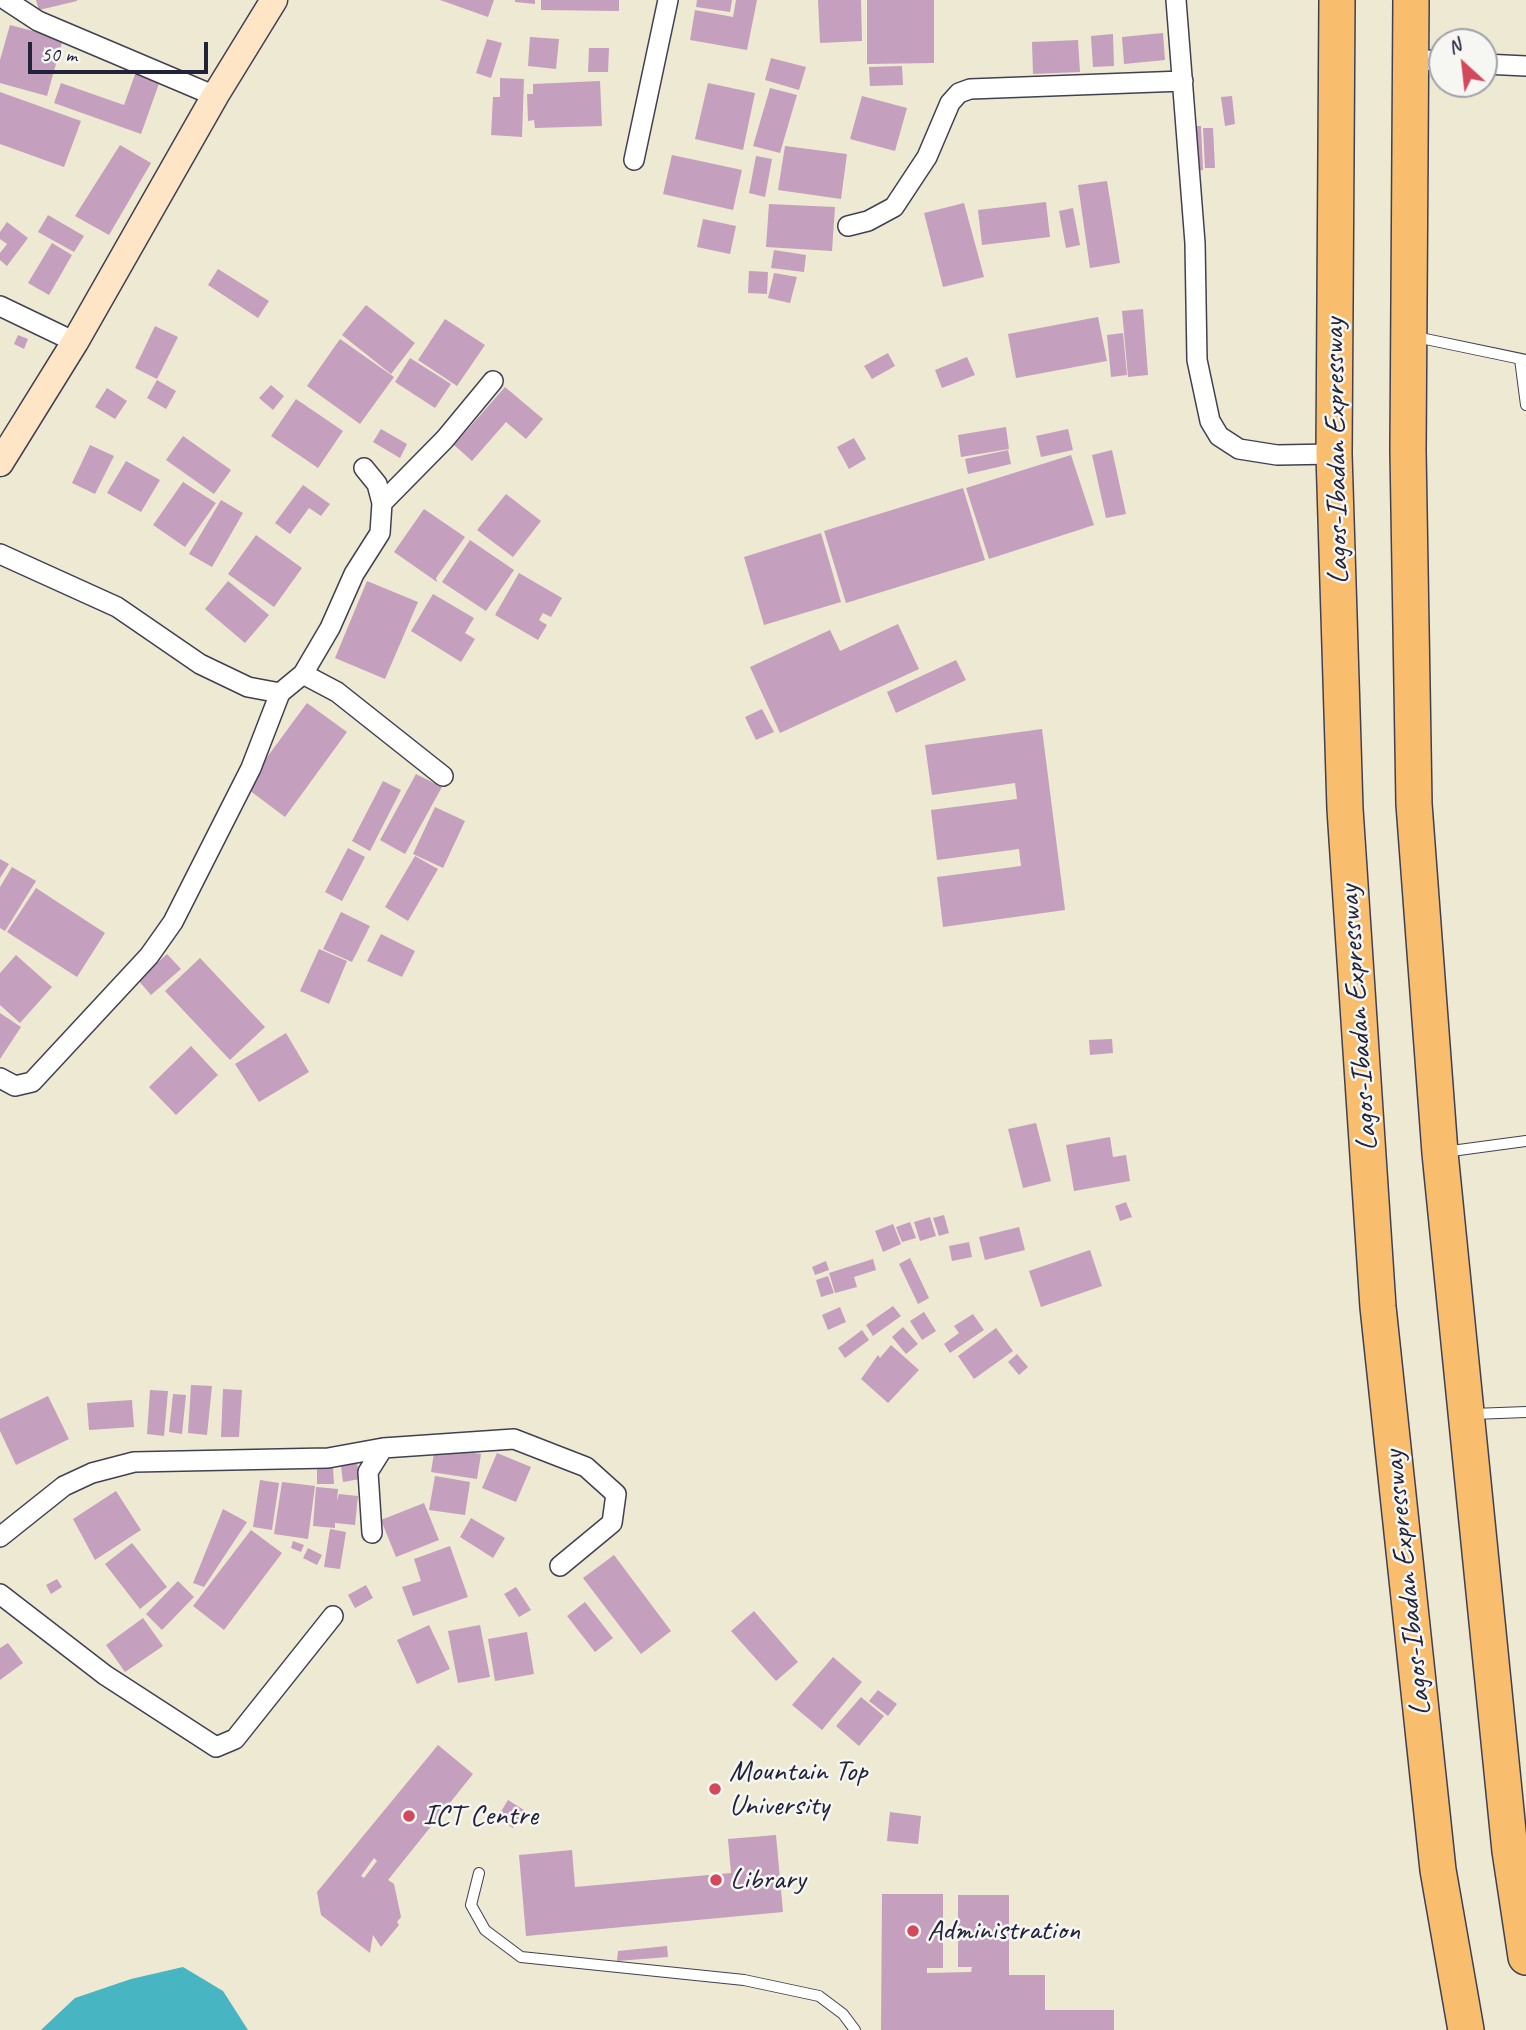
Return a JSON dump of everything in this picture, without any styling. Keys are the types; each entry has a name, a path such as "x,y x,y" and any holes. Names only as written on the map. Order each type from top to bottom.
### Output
{"highway":[{"name":"Lagos-Ibadan Expressway","path":"1337,0 1334,454 1345,808 1378,1307 1438,1870 1466,2030"},
{"path":"1411,0 1426,60 1408,336 1414,804 1440,1153 1469,1414 1510,1851 1526,1957"}],"street":[{"path":"6,0 38,21 215,96"},
{"path":"0,463 75,342 215,96 274,0"},
{"path":"634,160 668,0"},
{"path":"1176,0 1195,243 1197,360 1210,421 1219,436 1239,449 1277,454 1334,454"},
{"path":"1498,65 1526,66"},
{"path":"848,226 868,221 894,206 927,157 950,103 959,93 970,89 1183,81"},
{"path":"0,306 75,342"},
{"path":"383,503 445,439 493,382"},
{"path":"0,1078 15,1086 32,1082 149,956 173,922 251,768 280,693 303,674 330,628 354,574 380,533 383,503 377,484 364,468"},
{"path":"0,554 117,607 200,664 248,687 280,693"},
{"path":"303,674 337,692 443,776"},
{"path":"0,1537 64,1486 92,1473 134,1462 328,1458 383,1448 514,1439 586,1467 616,1494 612,1523 560,1566"},
{"path":"372,1533 368,1472 383,1448"},
{"path":"0,1594 104,1675 216,1747 235,1740 333,1616"}],"lane":[{"path":"1408,336 1523,360 1526,405"},
{"path":"1440,1153 1526,1141"},
{"path":"1469,1414 1526,1412"},
{"path":"479,1873 471,1905 485,1930 521,1957 744,1980 819,1996 844,2014 855,2030"}],"water":[{"path":"183,1967 223,1991 248,2030 41,2030 75,1998 131,1979"}],"building":[{"path":"36,0 77,0 77,1 39,10"},
{"path":"440,0 494,0 488,17"},
{"path":"535,0 535,4 515,2"},
{"path":"541,0 619,0 619,11 541,10"},
{"path":"697,0 732,0 730,12 696,7"},
{"path":"736,0 757,0 747,50 690,40 695,10 733,17"},
{"path":"818,0 861,0 862,41 820,43"},
{"path":"867,0 934,0 934,63 867,64"},
{"path":"10,25 63,39 47,96 0,83 0,60"},
{"path":"1163,33 1165,60 1124,64 1122,37"},
{"path":"1113,34 1114,66 1093,67 1091,36"},
{"path":"530,37 559,39 556,69 528,66"},
{"path":"487,39 502,43 491,78 476,73"},
{"path":"1078,40 1080,72 1033,74 1032,42"},
{"path":"589,48 609,48 608,72 588,72"},
{"path":"771,58 806,67 799,90 765,80"},
{"path":"138,66 162,75 141,134 54,103 61,83 124,105"},
{"path":"902,66 903,85 870,86 869,67"},
{"path":"500,78 524,79 522,137 491,135 493,97 500,97"},
{"path":"600,81 602,126 535,128 534,120 528,121 527,94 533,94 533,84"},
{"path":"708,83 755,93 743,150 695,139"},
{"path":"770,88 797,95 780,153 753,146"},
{"path":"0,92 81,121 64,167 0,144"},
{"path":"862,96 907,108 895,151 850,139"},
{"path":"1232,96 1235,124 1225,126 1221,97"},
{"path":"1191,126 1201,126 1203,170 1192,171"},
{"path":"1203,128 1213,128 1215,168 1205,168"},
{"path":"120,145 151,163 109,235 75,216"},
{"path":"785,146 847,154 841,199 778,190"},
{"path":"672,155 742,170 733,210 663,194"},
{"path":"756,156 772,159 765,197 749,193"},
{"path":"1107,181 1120,263 1090,268 1078,185"},
{"path":"1046,202 1050,237 982,245 978,210"},
{"path":"964,203 984,277 943,287 924,213"},
{"path":"769,204 835,207 832,251 766,247"},
{"path":"1073,208 1080,245 1066,248 1059,211"},
{"path":"48,215 84,236 74,252 38,232"},
{"path":"703,219 736,226 730,254 697,247"},
{"path":"7,222 28,238 7,266 0,260 0,253 7,244 0,239 0,232"},
{"path":"52,243 72,255 49,295 28,283"},
{"path":"774,250 806,255 804,272 771,268"},
{"path":"218,269 269,301 258,318 208,285"},
{"path":"749,271 768,272 767,294 748,293"},
{"path":"774,273 797,277 790,303 768,298"},
{"path":"366,305 415,343 391,374 342,335"},
{"path":"1143,309 1148,375 1128,377 1122,311"},
{"path":"1098,317 1107,361 1016,378 1008,334"},
{"path":"445,319 485,345 457,386 418,360"},
{"path":"155,326 178,337 157,379 135,368"},
{"path":"1123,333 1127,375 1111,377 1107,335"},
{"path":"18,335 28,339 24,349 14,344"},
{"path":"340,339 394,377 360,424 307,386"},
{"path":"888,353 895,366 872,379 864,366"},
{"path":"967,357 975,375 942,388 935,370"},
{"path":"410,358 451,384 435,408 395,382"},
{"path":"157,380 176,391 166,409 147,398"},
{"path":"271,385 284,396 273,410 259,398"},
{"path":"505,387 543,419 526,439 506,422 472,461 454,445"},
{"path":"107,388 127,401 115,419 95,407"},
{"path":"296,399 343,431 318,468 271,436"},
{"path":"1006,427 1009,449 961,457 958,435"},
{"path":"381,429 407,444 400,458 373,442"},
{"path":"1068,429 1073,450 1041,457 1036,436"},
{"path":"183,436 231,470 214,494 166,460"},
{"path":"854,438 866,459 849,469 837,447"},
{"path":"90,445 114,456 95,494 72,483"},
{"path":"1008,450 1011,464 968,474 965,459"},
{"path":"1112,450 1126,514 1106,518 1092,455"},
{"path":"1071,455 1094,525 989,559 966,488"},
{"path":"126,461 160,480 141,512 107,493"},
{"path":"183,482 216,503 185,547 153,525"},
{"path":"303,485 330,504 321,516 309,508 290,534 275,523"},
{"path":"963,488 985,560 846,603 824,531"},
{"path":"506,494 541,521 513,557 477,530"},
{"path":"221,500 243,513 212,567 189,554"},
{"path":"424,509 465,537 436,578 437,582 394,552"},
{"path":"821,533 841,602 764,625 744,557"},
{"path":"256,535 302,568 274,607 228,574"},
{"path":"470,540 514,570 486,611 442,582"},
{"path":"519,573 562,598 551,617 543,613 539,620 547,625 538,640 495,615"},
{"path":"228,581 269,615 245,643 205,609"},
{"path":"367,581 418,602 385,679 335,658"},
{"path":"433,594 474,618 465,633 475,639 461,662 411,631"},
{"path":"898,624 919,669 780,733 750,667 830,630 840,651"},
{"path":"956,660 966,680 896,713 887,692"},
{"path":"307,703 347,732 285,817 245,787"},
{"path":"762,709 774,732 756,740 745,717"},
{"path":"1042,729 1065,910 943,927 937,877 1021,866 1019,849 937,860 931,810 1017,799 1015,783 932,795 925,745"},
{"path":"416,774 442,787 405,854 380,840"},
{"path":"383,781 401,790 370,851 352,841"},
{"path":"435,807 465,821 443,868 413,854"},
{"path":"348,848 365,857 342,901 325,892"},
{"path":"415,856 438,869 408,921 385,907"},
{"path":"0,859 9,864 0,878"},
{"path":"12,867 36,881 5,931 0,928 0,887"},
{"path":"36,888 105,933 77,977 7,932"},
{"path":"341,912 370,926 352,962 323,949"},
{"path":"381,934 415,951 402,977 367,961"},
{"path":"319,949 347,961 329,1004 300,991"},
{"path":"167,954 181,969 151,995 138,980"},
{"path":"16,955 52,987 20,1023 0,1005 0,973"},
{"path":"200,958 265,1027 230,1060 165,991"},
{"path":"0,1013 21,1027 0,1059"},
{"path":"286,1033 309,1072 259,1102 235,1064"},
{"path":"1112,1039 1113,1053 1090,1055 1089,1040"},
{"path":"191,1046 218,1075 176,1115 149,1087"},
{"path":"1036,1123 1051,1181 1023,1188 1008,1129"},
{"path":"1110,1137 1113,1157 1126,1155 1130,1181 1074,1191 1066,1145"},
{"path":"1126,1202 1132,1217 1120,1221 1115,1206"},
{"path":"944,1215 949,1233 939,1236 933,1218"},
{"path":"930,1217 936,1236 920,1241 914,1222"},
{"path":"910,1222 916,1238 902,1242 896,1227"},
{"path":"893,1224 901,1244 883,1252 875,1231"},
{"path":"1019,1227 1025,1250 985,1260 979,1237"},
{"path":"969,1242 972,1257 952,1261 949,1246"},
{"path":"1090,1250 1102,1286 1041,1307 1029,1271"},
{"path":"910,1258 929,1298 918,1304 899,1264"},
{"path":"873,1259 876,1270 854,1277 857,1287 835,1293 829,1273"},
{"path":"826,1261 829,1270 815,1275 812,1267"},
{"path":"828,1276 834,1293 821,1297 816,1280"},
{"path":"893,1306 901,1316 873,1336 866,1325"},
{"path":"840,1307 846,1322 828,1330 822,1315"},
{"path":"924,1312 936,1331 922,1340 910,1321"},
{"path":"973,1314 984,1330 950,1353 944,1344 959,1333 954,1326"},
{"path":"903,1327 918,1344 906,1354 892,1337"},
{"path":"996,1328 1013,1351 974,1379 958,1356"},
{"path":"862,1330 869,1340 845,1358 838,1348"},
{"path":"891,1345 919,1370 888,1403 861,1379 878,1355 880,1358"},
{"path":"1017,1354 1028,1367 1019,1375 1008,1362"},
{"path":"191,1385 212,1386 207,1435 188,1433"},
{"path":"223,1389 242,1390 239,1437 221,1437"},
{"path":"150,1390 168,1391 164,1436 147,1434"},
{"path":"173,1394 186,1395 182,1434 169,1432"},
{"path":"48,1396 69,1439 16,1465 0,1431 0,1419"},
{"path":"132,1400 134,1427 89,1430 87,1403"},
{"path":"435,1447 481,1454 477,1479 431,1472"},
{"path":"497,1453 531,1467 516,1502 482,1488"},
{"path":"357,1463 360,1479 343,1482 341,1466"},
{"path":"333,1467 334,1484 317,1484 317,1468"},
{"path":"435,1476 470,1482 465,1515 429,1510"},
{"path":"260,1480 279,1483 272,1530 253,1527"},
{"path":"282,1482 315,1486 308,1539 274,1534"},
{"path":"316,1487 338,1489 337,1501 339,1494 358,1496 355,1525 335,1523 335,1528 313,1526"},
{"path":"116,1491 141,1530 95,1560 73,1519"},
{"path":"424,1503 439,1540 396,1557 381,1520"},
{"path":"223,1509 247,1522 204,1587 193,1583"},
{"path":"471,1518 505,1538 493,1558 460,1537"},
{"path":"330,1529 346,1532 340,1569 324,1567"},
{"path":"251,1530 282,1553 224,1630 193,1606"},
{"path":"293,1541 304,1545 301,1552 291,1548"},
{"path":"132,1543 167,1587 140,1609 105,1564"},
{"path":"450,1546 468,1597 413,1616 402,1587 421,1581 414,1559"},
{"path":"308,1548 322,1555 317,1565 303,1558"},
{"path":"614,1555 671,1631 641,1654 583,1578"},
{"path":"57,1579 62,1587 51,1594 46,1585"},
{"path":"178,1581 194,1597 162,1630 146,1614"},
{"path":"366,1585 373,1598 355,1608 348,1595"},
{"path":"516,1587 531,1610 519,1617 504,1594"},
{"path":"585,1602 613,1638 595,1652 567,1616"},
{"path":"754,1611 798,1662 776,1681 731,1631"},
{"path":"143,1618 163,1646 125,1672 106,1645"},
{"path":"429,1625 450,1669 417,1684 397,1640"},
{"path":"480,1625 490,1677 458,1683 448,1631"},
{"path":"527,1632 534,1674 495,1681 488,1639"},
{"path":"8,1643 23,1663 0,1680 0,1648"},
{"path":"833,1657 862,1682 822,1730 792,1705"},
{"path":"878,1690 897,1704 888,1716 869,1701"},
{"path":"861,1697 884,1716 859,1746 836,1726"},
{"name":"ICT Centre","path":"438,1745 473,1774 388,1880 394,1884 401,1917 397,1922 399,1925 381,1947 373,1935 370,1953 321,1915 317,1892","holes":["374,1858 377,1861 364,1878 361,1876"]},
{"path":"508,1800 524,1810 513,1828 497,1818"},
{"path":"890,1812 921,1816 918,1844 887,1841"},
{"name":"Library","path":"776,1835 783,1912 526,1936 519,1855 572,1850 575,1887 731,1873 728,1839"},
{"name":"Administration","path":"882,1894 943,1894 943,1968 927,1968 927,1973 971,1972 972,1967 958,1967 958,1895 1009,1895 1009,1975 1045,1975 1045,2010 1114,2010 1114,2030 881,2030"},
{"path":"667,1946 668,1957 617,1961 618,1951"}],"place":[{"name":"Mountain Top University","path":"715,1789"},
{"name":"ICT Centre","path":"409,1816"},
{"name":"Library","path":"716,1880"},
{"name":"Administration","path":"913,1931"}]}
